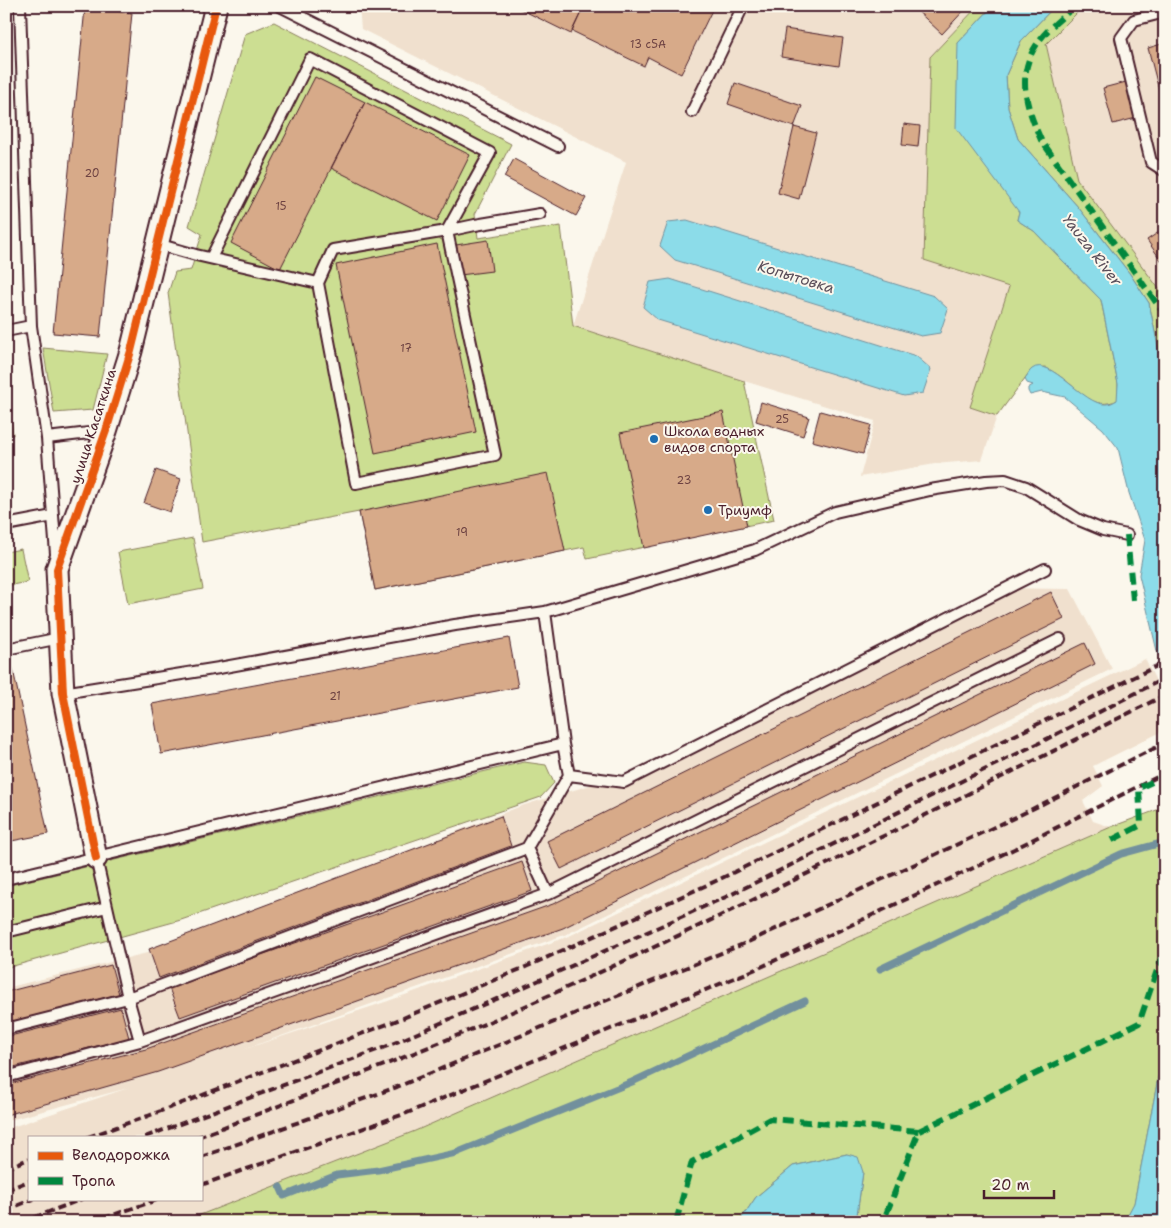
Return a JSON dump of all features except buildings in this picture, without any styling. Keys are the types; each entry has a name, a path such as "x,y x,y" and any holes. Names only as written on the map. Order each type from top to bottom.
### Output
{"street":[{"name":"улица Касаткина","path":"96,858 63,693 57,569 106,431 131,351 216,6"}],"lane":[{"path":"20,6 31,326 47,438 57,569"},
{"path":"280,6 558,146"},
{"path":"692,112 743,6"},
{"path":"1165,12 1134,20 1121,38 1151,162 1165,172"},
{"path":"211,258 310,59 490,153 447,231 495,455 356,483 318,283 333,250 447,231 540,214"},
{"path":"157,244 318,283"},
{"path":"6,330 31,326"},
{"path":"47,438 106,431"},
{"path":"63,693 219,668 456,625 545,612 755,550 836,512 930,490 986,481 1005,480 1026,487 1079,520 1102,530 1127,535"},
{"path":"6,524 54,516"},
{"path":"569,775 624,782 1045,569"},
{"path":"6,1029 128,998 527,848 569,775 545,612"},
{"path":"6,649 60,638"},
{"path":"6,1077 140,1042 548,894 1060,639"},
{"path":"6,879 563,744"},
{"path":"527,848 548,894"},
{"path":"96,858 140,1042"},
{"path":"6,932 107,907"}],"shaded area":[{"path":"359,6 978,6 930,57 924,259 1009,287 970,407 997,416 982,460 935,464 860,477 875,421 573,326 626,162 361,29"},
{"path":"1084,6 1165,6 1165,297 1077,179 1046,43"},
{"path":"999,588 1070,589 1112,669 567,934 242,1050 388,1001 567,937 1145,659 1165,699 1165,730 1093,766 1103,786 1083,801 1093,821 1111,827 415,1131 182,1222 6,1222 6,1129 128,1088 6,1121 6,988 155,951 521,806 630,773"}],"green space":[{"path":"978,6 993,6 958,43 1019,212 1017,220 1034,231 1101,300 1118,384 1118,400 1109,403 1095,402 1045,367 1031,370 997,416 970,407 1009,287 924,260 930,57"},
{"path":"1055,6 1084,6 1046,44 1077,179 1165,297 1165,381 1149,303 1130,274 1078,207 1018,139 1008,108 1006,75 1021,41"},
{"path":"274,22 511,144 475,214 478,238 561,226 573,326 744,381 774,520 587,559 584,547 375,590 359,512 202,542 168,293 175,272 191,270 202,234 189,226 245,34"},
{"path":"43,348 107,354 93,410 54,413"},
{"path":"6,377 13,435 6,436"},
{"path":"193,538 203,589 128,604 118,552"},
{"path":"21,549 28,582 6,586 6,552"},
{"path":"524,762 546,765 554,783 541,797 181,920 6,968 6,886"},
{"path":"1165,807 1165,1031 1159,1073 1134,1204 1124,1222 856,1222 863,1172 847,1154 793,1166 756,1197 739,1222 182,1222 415,1131 1111,827"}],"water":[{"name":"Yauza River","path":"993,6 1055,6 1021,41 1006,75 1008,108 1018,139 1078,207 1130,274 1149,303 1165,381 1165,667 1157,651 1139,575 1145,540 1129,493 1118,448 1103,429 1065,397 1042,392 1030,395 1028,388 1033,385 1027,383 1025,379 1032,369 1039,367 1048,369 1097,402 1107,404 1117,400 1118,384 1101,300 1034,231 1017,220 1019,212 956,128 958,43"},
{"name":"Копытовка","path":"687,220 934,296 948,309 940,333 921,336 675,260 660,246 668,222"},
{"path":"670,279 916,356 931,369 923,393 904,396 658,320 643,307 650,282"},
{"path":"1165,1031 1165,1222 1124,1222 1134,1203 1159,1073"},
{"path":"847,1154 858,1157 863,1172 856,1222 739,1222 756,1197 793,1166"}],"waterway":[{"path":"880,969 1121,854 1165,842"},
{"path":"280,1187 284,1196 337,1175 378,1170 456,1153 632,1082 805,1001"}],"railway":[{"path":"91,1136 403,1018 528,966 718,880 1165,662"},
{"path":"148,1136 385,1047 728,896 1039,743 1165,678"},
{"path":"201,1136 441,1042 602,971 844,855 1165,695"},
{"path":"202,1157 397,1087 748,942 1018,816 1165,743"},
{"path":"202,1185 407,1113 761,967 1014,849 1165,773"},
{"path":"6,1168 28,1159"},
{"path":"6,1190 28,1181"},
{"path":"6,1210 31,1200"},
{"path":"23,1222 79,1200"},
{"path":"92,1222 157,1200"}],"marked path":[{"path":"1075,6 1047,32 1032,53 1025,78 1027,102 1041,140 1165,315"},
{"path":"1127,535 1133,600"},
{"path":"1112,840 1141,825 1139,788 1165,776"},
{"path":"919,1131 1139,1023 1165,947"},
{"path":"676,1222 692,1162 770,1119 919,1131 883,1222"}],"cycle path":[{"path":"96,858 63,693 57,569 106,431 131,351 216,6"}],"place":[{"name":"Школа водных видов спорта","path":"654,439"},
{"name":"Триумф","path":"708,510"}]}
